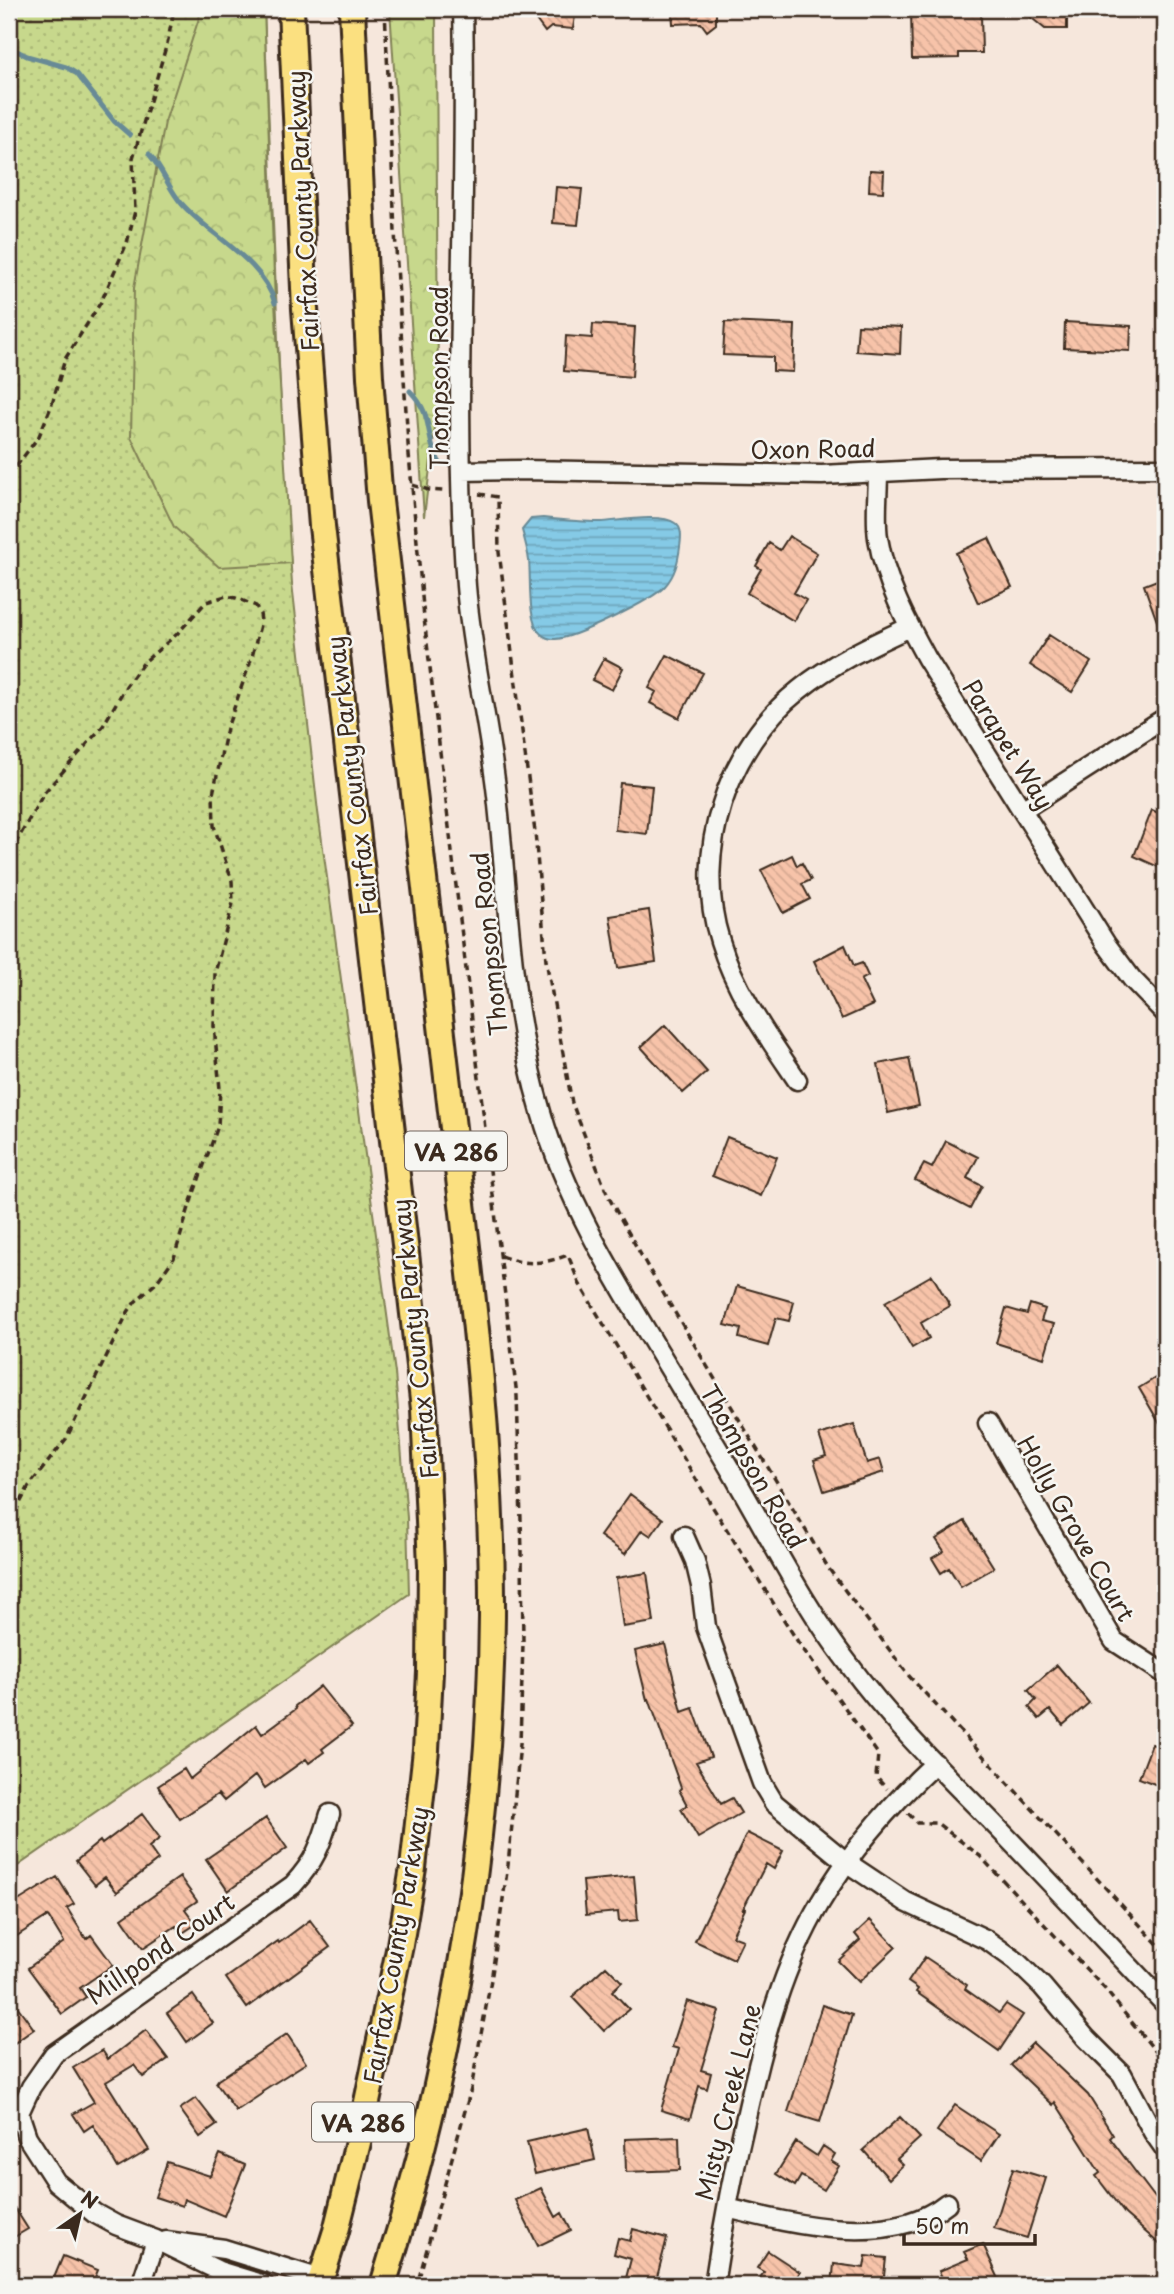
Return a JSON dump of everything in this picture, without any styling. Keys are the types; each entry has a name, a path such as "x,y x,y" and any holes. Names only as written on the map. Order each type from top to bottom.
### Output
{"highway":[{"name":"Fairfax County Parkway","path":"292,9 305,309 322,526 424,1409 431,1566 426,1750 413,1868 400,1945 362,2126 336,2231 320,2282"},
{"name":"VA 286","path":"352,9 370,377 380,501 479,1350 491,1531 492,1622 488,1730 465,1947 425,2142 383,2285"}],"street":[{"name":"Thompson Road","path":"463,9 461,471 466,587 476,668 497,792 514,987 523,1041 540,1110 557,1161 594,1242 739,1485 780,1562 857,1675 894,1721 1165,2004"},
{"name":"Oxon Road","path":"461,471 822,475 940,469 1165,468"},
{"name":"Parapet Way","path":"878,472 878,536 887,573 910,627 927,659 1106,944 1132,979 1165,1013"},
{"path":"797,1080 763,1029 727,962 719,938 712,905 710,875 717,820 727,788 742,758 781,706 823,673 861,650 910,627"},
{"path":"1022,810 1165,718"},
{"name":"Holly Grove Court","path":"988,1423 1114,1641 1165,1674"},
{"path":"684,1536 695,1561 706,1627 762,1783 774,1802 846,1861 906,1902 986,1940 1016,1961 1122,2074 1165,2149"},
{"name":"Misty Creek Lane","path":"714,2285 727,2208 757,2067 776,2001 797,1948 846,1861 896,1800 935,1763"},
{"name":"Millpond Court","path":"14,2113 54,2054 293,1885 320,1849 330,1814"},
{"path":"14,2113 39,2158 56,2182 74,2199 116,2225 156,2240 219,2271 264,2285"},
{"path":"727,2208 792,2224 822,2228 894,2227 919,2220 947,2203"},
{"path":"156,2240 224,2249 320,2282"},
{"path":"141,2285 156,2240"}],"path":[{"path":"9,476 38,436 51,407 65,359 101,302 127,243 135,211 134,158 174,9"},
{"path":"498,497 499,552 535,832 546,960 572,1103 607,1196 649,1271 836,1579 909,1676 1165,1952"},
{"path":"9,855 44,793 103,726 126,686 144,662 177,634 206,602 226,596 248,601 256,606 261,621 227,729 213,794 214,826 234,891 215,973 214,1026 220,1089 218,1126 190,1203 174,1258 163,1275 128,1312 66,1439 29,1486 9,1524"},
{"path":"501,1256 516,1262 535,1264 568,1255"}],"green space":[{"path":"9,9 264,9 282,435 292,583 318,812 395,1373 407,1518 409,1594 9,1872"},
{"path":"202,9 264,9 275,303 291,563 219,567 174,527 131,437 134,288 165,122"},
{"path":"390,9 436,9 438,403 424,517"}],"water":[{"path":"650,518 669,520 678,525 681,534 674,573 658,592 612,618 564,637 545,637 534,620 530,600 529,557 522,530 531,519 594,522"}],"building":[{"path":"528,9 576,9 573,29 551,27 545,32"},
{"path":"672,9 716,9 716,24 707,31 701,23 673,24"},
{"path":"911,9 959,9 960,15 981,15 982,53 959,53 959,58 912,59"},
{"path":"1021,9 1067,9 1067,29 1045,29"},
{"path":"870,170 884,171 883,192 869,191"},
{"path":"556,187 582,189 578,225 553,223"},
{"path":"725,322 795,325 793,372 773,371 773,357 723,355"},
{"path":"1065,322 1131,326 1130,351 1064,348"},
{"path":"593,324 635,327 632,377 564,371 566,336 592,338"},
{"path":"858,325 901,327 900,354 856,351"},
{"path":"789,536 817,553 794,593 806,600 794,621 747,593 761,569 756,566 769,543 780,550"},
{"path":"989,538 1012,587 978,603 956,553"},
{"path":"1165,577 1165,638 1163,638 1144,585"},
{"path":"1049,635 1091,662 1072,692 1030,665"},
{"path":"667,655 703,673 679,718 650,703 656,692 649,688"},
{"path":"604,658 623,668 612,690 592,680"},
{"path":"620,783 652,786 647,834 615,830"},
{"path":"1152,810 1165,816 1165,870 1134,856"},
{"path":"792,855 797,866 802,863 811,880 802,884 810,899 783,913 761,870"},
{"path":"649,910 656,962 618,968 610,916"},
{"path":"845,945 854,966 862,963 868,976 861,980 873,1005 842,1019 814,961"},
{"path":"665,1025 707,1072 683,1093 641,1047"},
{"path":"909,1058 919,1106 888,1113 878,1064"},
{"path":"727,1137 777,1157 761,1196 712,1176"},
{"path":"946,1141 978,1157 967,1178 982,1186 970,1209 915,1180 924,1164 932,1168"},
{"path":"932,1275 950,1306 921,1323 929,1338 912,1348 885,1302"},
{"path":"737,1286 794,1302 789,1321 776,1318 768,1346 739,1338 741,1329 725,1325"},
{"path":"1030,1304 1045,1309 1041,1321 1054,1324 1044,1358 996,1343 1006,1308 1027,1314"},
{"path":"1165,1372 1165,1433 1139,1388"},
{"path":"854,1424 867,1463 880,1459 884,1472 824,1491 814,1460 826,1456 819,1435"},
{"path":"630,1494 663,1519 651,1536 642,1530 625,1554 600,1536"},
{"path":"965,1521 994,1568 961,1587 949,1568 941,1573 932,1558 944,1551 936,1539"},
{"path":"647,1573 654,1622 623,1627 616,1578"},
{"path":"665,1644 682,1712 693,1708 711,1757 696,1762 721,1804 732,1798 741,1813 698,1838 681,1809 687,1805 679,1790 681,1788 649,1699 647,1700 635,1651"},
{"path":"1057,1665 1089,1703 1063,1725 1050,1710 1039,1719 1029,1707 1036,1700 1028,1690"},
{"path":"320,1686 352,1726 322,1749 324,1752 309,1763 306,1759 265,1788 256,1775 224,1801 218,1794 180,1819 158,1786 184,1769 190,1779 256,1725 262,1734 296,1709 295,1706"},
{"path":"1152,1744 1165,1749 1165,1788 1139,1778"},
{"path":"142,1814 160,1838 149,1847 158,1860 117,1892 105,1877 95,1885 76,1861 100,1841 102,1844"},
{"path":"266,1818 287,1848 228,1891 206,1859"},
{"path":"747,1833 783,1851 774,1869 766,1864 743,1909 732,1936 743,1940 734,1959 695,1941"},
{"path":"634,1876 638,1920 619,1922 618,1912 586,1915 583,1881"},
{"path":"57,1877 74,1904 67,1908 86,1939 91,1935 113,1965 80,1988 86,1997 62,2014 28,1968 64,1942 48,1916 9,1941 9,1887 18,1901"},
{"path":"180,1877 197,1901 185,1909 196,1924 181,1934 176,1926 143,1948 122,1918"},
{"path":"310,1920 330,1947 247,2008 226,1978"},
{"path":"870,1920 896,1947 859,1982 838,1961 860,1940 855,1934"},
{"path":"925,1957 967,1985 965,1989 999,2013 1006,2004 1023,2015 999,2051 916,1992 918,1989 908,1982"},
{"path":"606,1966 622,1982 612,1991 629,2009 604,2031 572,1997"},
{"path":"9,1995 34,2029 9,2047"},
{"path":"193,1995 213,2023 187,2042 167,2013"},
{"path":"687,2001 719,2011 701,2070 711,2073 707,2089 699,2086 690,2119 661,2110 679,2049 672,2047"},
{"path":"822,2005 852,2015 820,2122 788,2112"},
{"path":"146,2030 168,2059 143,2077 134,2065 106,2082 149,2150 118,2168 93,2125 84,2131 73,2114 94,2102 73,2068 102,2050 108,2059"},
{"path":"287,2034 306,2063 236,2111 216,2083"},
{"path":"1033,2043 1088,2095 1113,2135 1110,2138 1159,2203 1165,2196 1165,2249 1125,2214 1096,2176 1100,2173 1055,2102 1053,2105 1011,2065"},
{"path":"196,2098 217,2125 200,2137 180,2109"},
{"path":"955,2105 999,2134 981,2161 937,2131"},
{"path":"900,2117 920,2138 897,2159 903,2165 889,2179 863,2150"},
{"path":"588,2128 595,2160 535,2174 527,2142"},
{"path":"679,2137 680,2170 626,2172 625,2139"},
{"path":"796,2142 817,2156 823,2146 835,2154 831,2161 839,2166 824,2190 801,2176 795,2186 776,2174"},
{"path":"220,2154 245,2165 224,2216 184,2199 182,2206 155,2197 167,2162 210,2176"},
{"path":"1013,2168 1046,2178 1027,2238 994,2228"},
{"path":"541,2188 556,2217 562,2213 571,2230 538,2246 515,2200"},
{"path":"9,2199 28,2229 9,2240"},
{"path":"633,2229 667,2238 655,2285 626,2278 631,2259 614,2254 618,2238 630,2241"},
{"path":"983,2244 999,2279 984,2285 945,2285 939,2271 968,2259 964,2252"},
{"path":"768,2251 800,2272 791,2285 755,2285 764,2272 757,2268"},
{"path":"63,2256 98,2270 92,2285 51,2285"},
{"path":"866,2256 886,2258 883,2285 832,2285 834,2264 864,2268"}],"waterway":[{"path":"9,47 27,56 66,67 77,74 114,121 130,135"},
{"path":"149,154 182,204 259,273 275,303"},
{"path":"410,391 423,410 440,463"}]}
